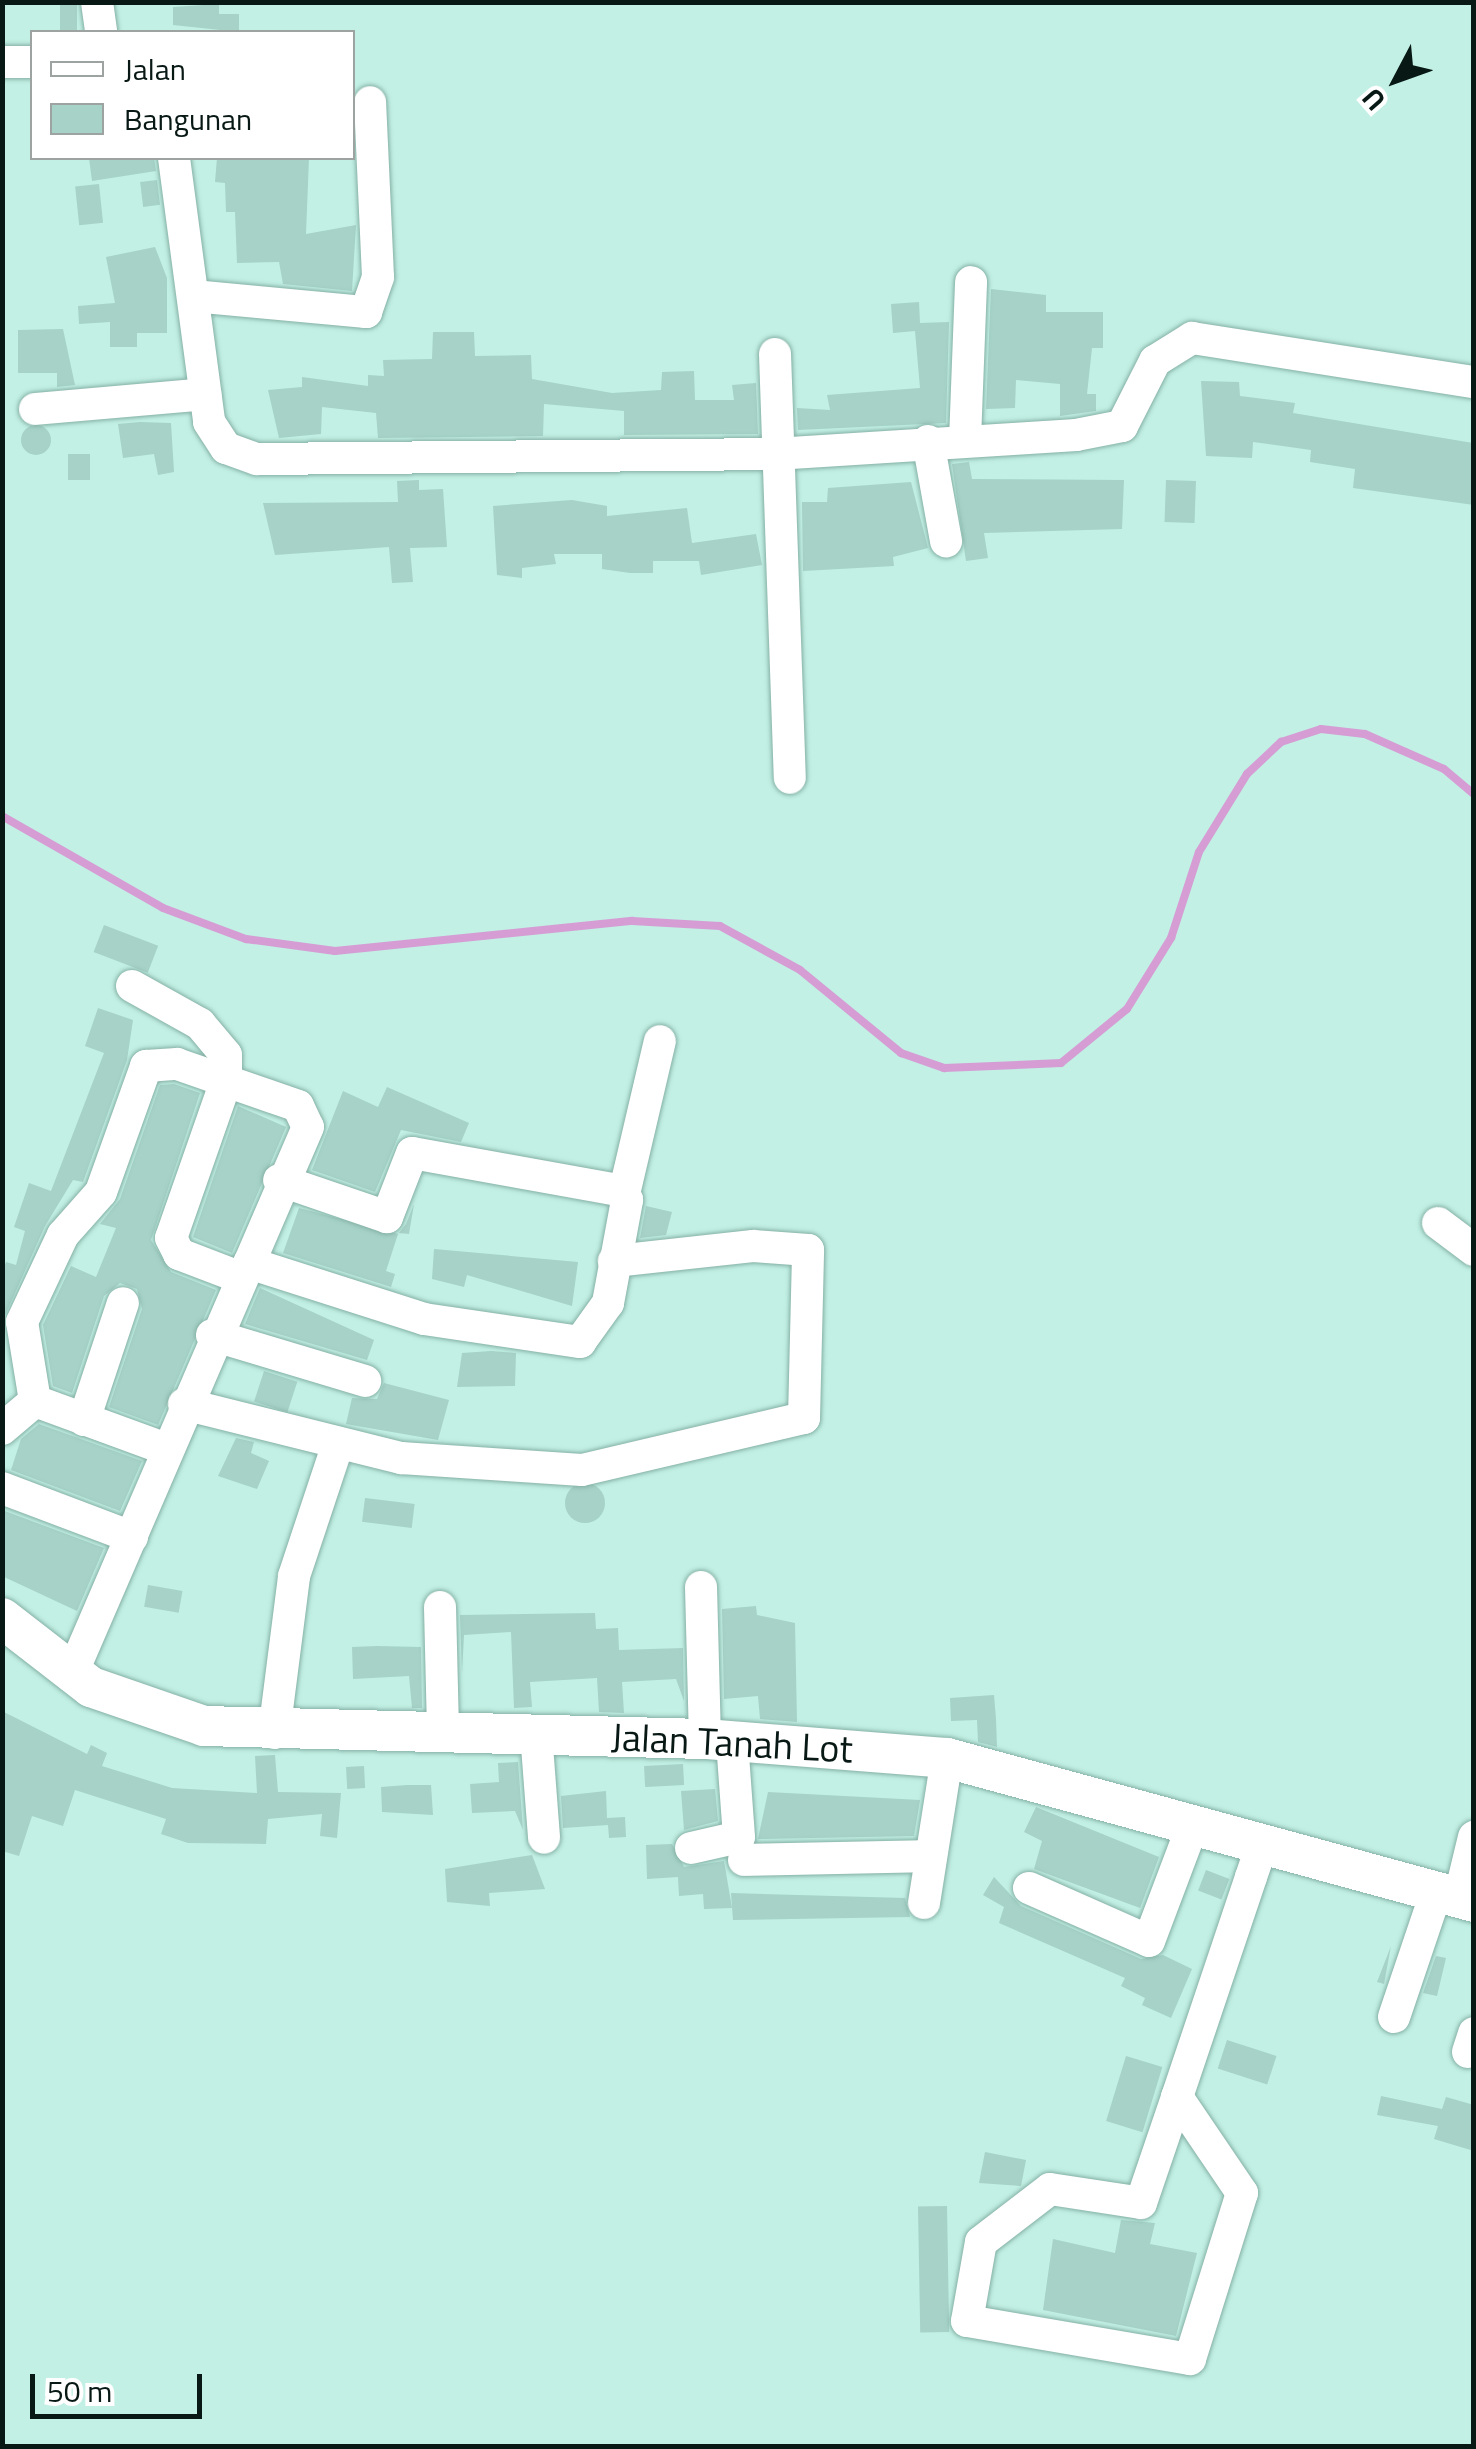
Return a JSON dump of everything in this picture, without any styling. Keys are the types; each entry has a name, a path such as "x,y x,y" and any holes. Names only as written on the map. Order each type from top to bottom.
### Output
{"main road":[{"name":"Jalan Tanah Lot","path":"2,1618 71,1676 204,1726 274,1733 536,1733 718,1740 947,1758 1194,1822 1456,1898"}],"street":[{"path":"97,2 102,30"},
{"path":"2,62 30,62"},
{"path":"194,296 366,312 378,277 370,102"},
{"path":"174,160 204,394 226,448 276,462 774,454 1122,426 1156,361 1181,338 1474,382"},
{"path":"965,440 970,282"},
{"path":"774,354 774,454 790,778"},
{"path":"36,409 204,394"},
{"path":"928,442 946,541"},
{"path":"132,986 216,1038 226,1081 171,1238 179,1254 424,1319 580,1342 608,1304 624,1194 660,1041"},
{"path":"34,1401 22,1322 63,1234 101,1192 146,1066 161,1060 298,1106 307,1120 212,1335 132,1538 71,1676"},
{"path":"280,1180 387,1216 412,1152 624,1194"},
{"path":"1438,1223 1474,1250"},
{"path":"184,1404 337,1447 582,1470 804,1418 808,1250 753,1246 614,1261"},
{"path":"84,1420 124,1303"},
{"path":"212,1335 365,1382"},
{"path":"34,1401 166,1449"},
{"path":"2,1429 34,1401"},
{"path":"274,1733 294,1576 337,1447"},
{"path":"2,1488 132,1538"},
{"path":"691,1848 739,1837 718,1740 701,1587"},
{"path":"440,1607 442,1732"},
{"path":"536,1733 544,1838"},
{"path":"924,1903 947,1758"},
{"path":"1029,1888 1149,1941 1171,1904 1194,1822"},
{"path":"1394,2017 1456,1898 1474,1836"},
{"path":"1177,2097 1242,2193 1190,2359 966,2320 981,2242 1050,2190 1142,2204 1177,2097 1262,1842"},
{"path":"744,1860 931,1856"}],"building":[{"path":"60,2 77,2 77,30 60,30"},
{"path":"219,4 219,14 239,14 239,30 173,25 173,7"},
{"path":"89,160 154,160 156,171 92,181"},
{"path":"217,160 309,160 306,234 356,225 352,291 283,284 279,262 237,263 235,212 226,212 225,183 215,182"},
{"path":"157,180 160,205 143,207 140,182"},
{"path":"99,184 103,223 79,225 75,187"},
{"path":"155,247 167,278 167,333 137,333 137,347 110,347 110,322 79,324 78,306 115,303 106,257"},
{"path":"991,289 1046,295 1046,312 1103,312 1103,348 1092,348 1087,394 1096,394 1096,411 1060,416 1060,384 1016,380 1015,408 986,409"},
{"path":"919,302 920,323 949,322 946,423 798,430 797,408 830,410 827,395 920,388 915,331 893,333 891,304"},
{"path":"63,329 75,385 57,387 57,373 18,373 18,330"},
{"path":"433,332 474,332 475,356 531,355 532,379 612,393 661,390 662,372 694,371 695,400 734,400 732,385 756,383 758,434 624,435 624,411 544,404 543,436 378,438 376,413 322,407 321,434 279,438 268,390 302,387 302,377 368,386 368,375 384,376 383,360 432,359"},
{"path":"1201,381 1239,382 1240,396 1295,403 1293,413 1473,443 1474,505 1353,488 1355,469 1310,462 1311,450 1253,442 1252,458 1206,456"},
{"path":"171,423 174,472 158,475 154,454 123,458 118,424"},
{"path":"36,425 47,429 51,440 47,451 36,455 25,451 21,440 25,429"},
{"path":"68,454 90,454 90,480 68,480"},
{"path":"969,462 972,479 1124,480 1122,529 984,533 988,558 966,561 952,464"},
{"path":"419,480 419,490 443,489 447,547 410,548 413,582 392,583 389,547 275,555 263,503 398,502 397,481"},
{"path":"1166,480 1196,481 1195,523 1165,522"},
{"path":"911,482 928,548 893,557 894,566 803,571 802,502 827,502 828,488"},
{"path":"572,500 607,506 607,516 687,508 692,543 756,534 762,565 701,575 699,561 653,561 653,573 630,573 602,569 602,554 554,554 556,564 522,568 522,578 497,575 493,506"},
{"path":"104,925 158,946 148,973 94,952"},
{"path":"98,1008 133,1020 127,1060 83,1182 73,1180 45,1226 2,1322 2,1274 6,1262 16,1265 25,1231 14,1227 29,1183 51,1191 104,1053 85,1046"},
{"path":"174,1084 200,1093 151,1240 171,1272 216,1290 158,1425 109,1407 142,1309 137,1289 120,1283 104,1296 72,1393 53,1386 43,1325 71,1266 96,1277 116,1228 100,1224 120,1199 160,1085"},
{"path":"387,1087 469,1123 461,1142 401,1130 375,1192 312,1170 343,1091 378,1107"},
{"path":"238,1106 286,1127 232,1253 193,1237"},
{"path":"414,1204 409,1234 399,1233 406,1224"},
{"path":"646,1206 672,1212 666,1235 640,1238"},
{"path":"299,1208 398,1234 386,1271 395,1274 391,1287 283,1253"},
{"path":"434,1249 578,1262 572,1306 467,1275 464,1287 432,1279"},
{"path":"260,1288 374,1340 367,1360 245,1324"},
{"path":"462,1353 516,1353 515,1386 457,1387"},
{"path":"264,1371 297,1382 287,1412 254,1401"},
{"path":"384,1383 449,1400 438,1440 346,1424 352,1398 377,1399"},
{"path":"39,1424 142,1461 120,1511 11,1470 21,1439"},
{"path":"236,1438 254,1442 251,1453 269,1461 257,1489 218,1476"},
{"path":"585,1483 599,1489 605,1503 599,1517 585,1523 571,1517 565,1503 571,1489"},
{"path":"365,1498 415,1504 412,1528 362,1522"},
{"path":"2,1510 104,1548 77,1611 2,1576"},
{"path":"148,1585 182,1591 179,1613 144,1607"},
{"path":"756,1606 757,1615 795,1623 797,1722 760,1719 758,1696 724,1699 722,1609"},
{"path":"595,1613 596,1629 618,1628 619,1650 683,1648 684,1701 676,1679 622,1682 624,1713 599,1712 597,1678 530,1682 532,1707 514,1708 511,1632 464,1635 462,1674 460,1615"},
{"path":"352,1647 421,1647 422,1708 412,1708 409,1676 353,1679"},
{"path":"994,1695 997,1747 978,1742 977,1720 951,1721 950,1698"},
{"path":"2,1711 87,1754 91,1745 107,1753 102,1766 172,1788 257,1793 255,1756 275,1755 278,1792 341,1793 337,1838 320,1836 322,1814 268,1819 266,1844 188,1843 161,1834 166,1819 75,1790 63,1826 32,1816 19,1856 2,1851"},
{"path":"518,1762 523,1830 515,1811 472,1813 470,1784 499,1782 498,1763"},
{"path":"683,1764 684,1785 645,1787 644,1766"},
{"path":"364,1766 365,1788 347,1789 346,1767"},
{"path":"431,1785 433,1815 382,1812 381,1787"},
{"path":"715,1789 718,1821 684,1830 681,1791"},
{"path":"606,1791 607,1818 625,1817 626,1837 609,1838 608,1825 563,1828 561,1796"},
{"path":"768,1792 920,1800 914,1836 758,1839"},
{"path":"1036,1807 1159,1857 1140,1908 1034,1869 1042,1841 1024,1832"},
{"path":"672,1844 684,1867 724,1861 732,1908 704,1909 703,1894 679,1896 678,1877 647,1879 646,1845"},
{"path":"532,1855 545,1889 489,1893 490,1906 447,1902 445,1869"},
{"path":"1206,1870 1229,1879 1221,1899 1198,1891"},
{"path":"994,1877 1021,1906 1141,1959 1163,1955 1192,1969 1171,2018 1142,2005 1145,1998 1121,1986 1125,1978 999,1923 1004,1907 983,1895"},
{"path":"731,1893 905,1898 910,1917 733,1920"},
{"path":"1391,1946 1384,1984 1377,1982"},
{"path":"1436,1956 1446,1958 1437,1996 1423,1993"},
{"path":"1227,2040 1276,2056 1267,2085 1218,2069"},
{"path":"1126,2056 1162,2067 1142,2132 1106,2121"},
{"path":"1381,2096 1442,2109 1446,2097 1474,2105 1474,2151 1434,2139 1438,2126 1377,2115"},
{"path":"985,2152 1026,2160 1021,2186 979,2183"},
{"path":"947,2206 949,2332 920,2332 918,2207"},
{"path":"1121,2220 1155,2223 1150,2244 1197,2253 1176,2336 1043,2310 1053,2239 1115,2253"}],"waterway":[{"path":"2,816 163,908 246,939 335,951 632,921 720,926 800,970 901,1053 944,1068 1061,1063 1127,1009 1171,938 1199,852 1247,774 1281,742 1321,729 1365,734 1444,769 1474,794"}]}
